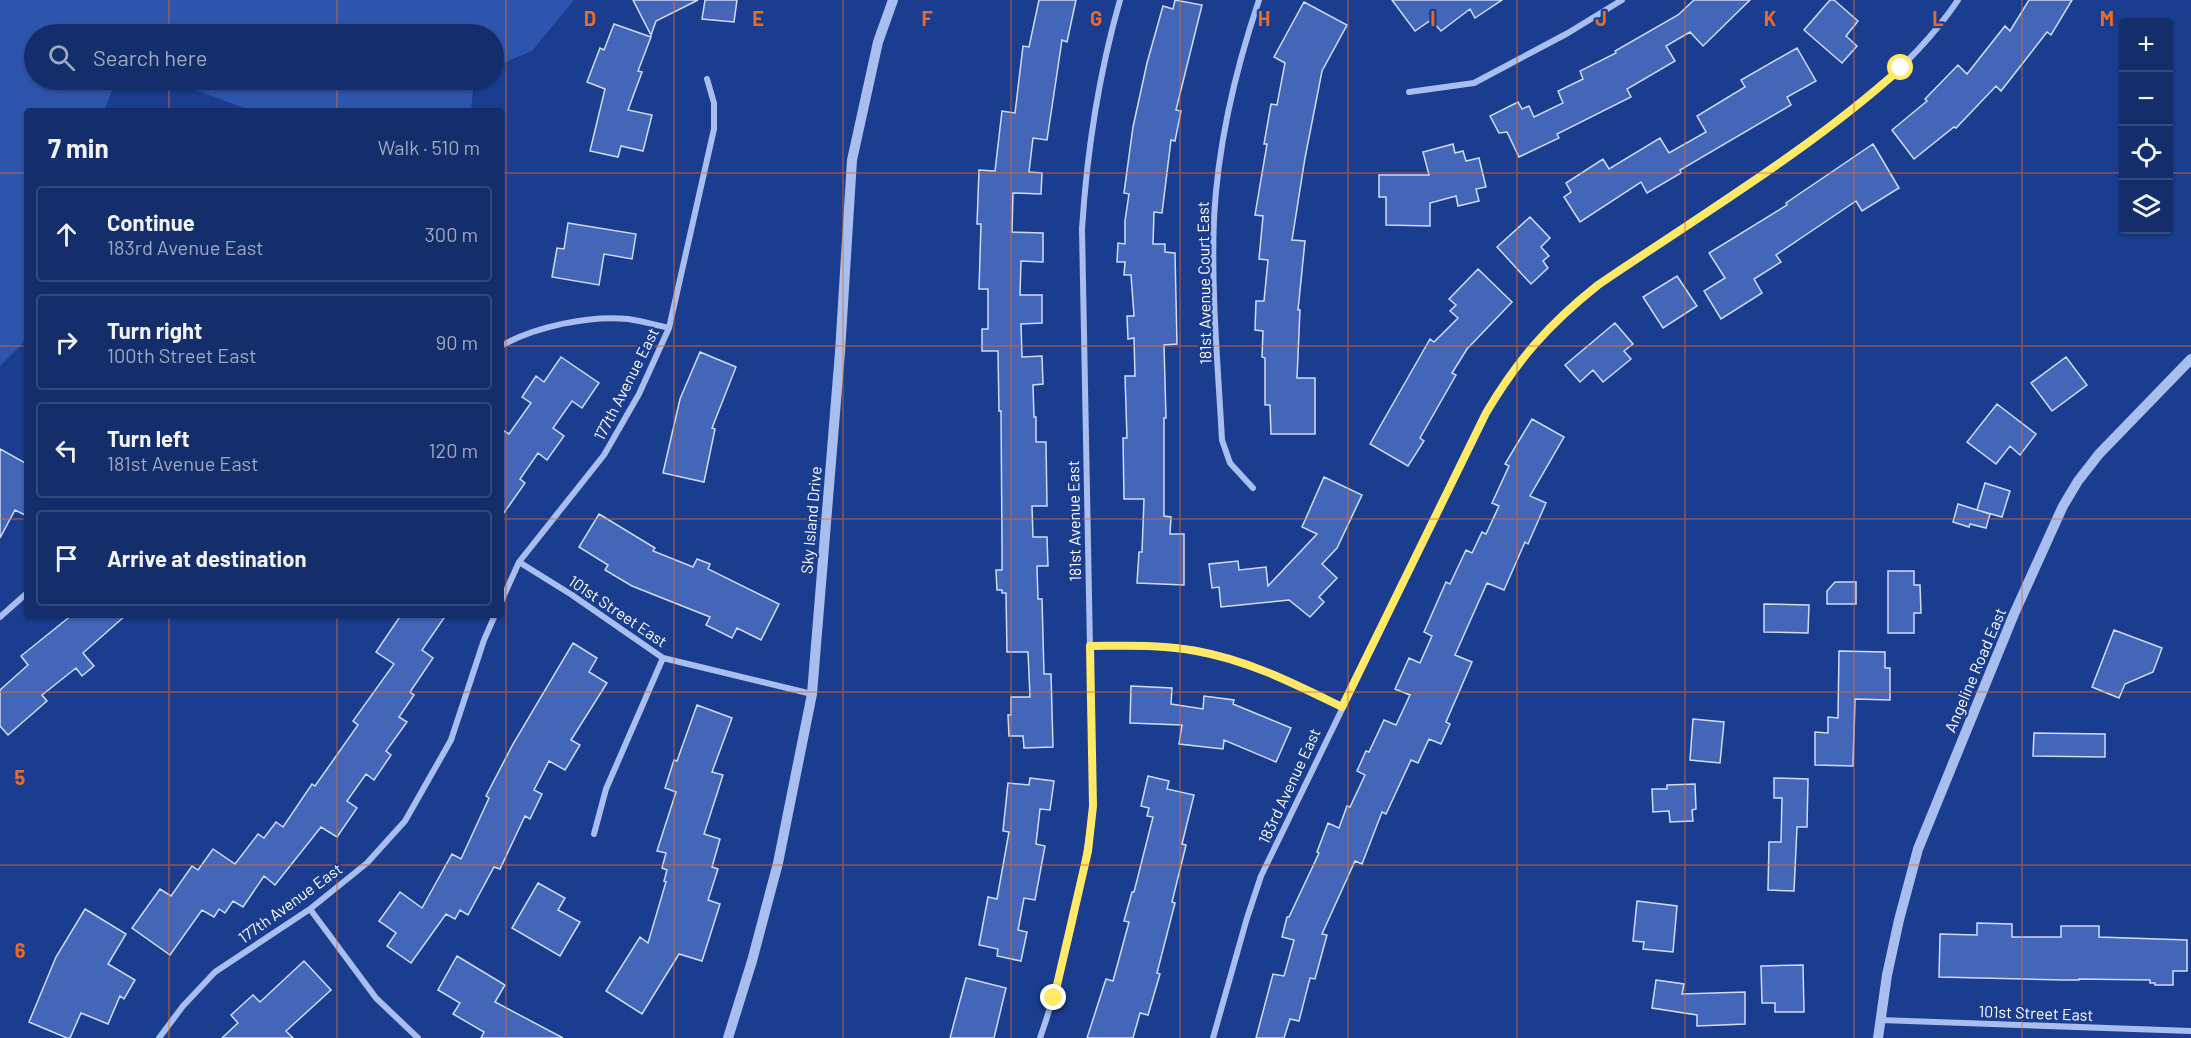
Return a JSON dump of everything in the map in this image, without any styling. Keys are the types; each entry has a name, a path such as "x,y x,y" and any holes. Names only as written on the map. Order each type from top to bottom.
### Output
{"street":[{"name":"Sky Island Drive","path":"728,1038 752,961 778,863 812,694 840,352 852,160 878,42 894,0"},
{"name":"181st Avenue East","path":"1040,1038 1054,998 1088,851 1093,806 1082,229 1086,168 1095,100 1107,44 1120,0"},
{"name":"181st Avenue Court East","path":"1253,488 1230,463 1221,440 1214,273 1217,188 1226,119 1243,46 1259,0"},
{"path":"1409,92 1474,83 1568,33 1622,0"},
{"name":"183rd Avenue East","path":"1214,1038 1261,876 1486,413 1509,375 1534,342 1567,309 1598,285 1860,105 1901,68 1932,35 1958,0"},
{"name":"177th Avenue East","path":"504,595 519,562 604,456 639,394 669,328 714,129 714,103 708,79"},
{"path":"504,344 515,338 545,329 592,320 628,319 669,328"},
{"name":"Angeline Road East","path":"1878,1038 1879,1020 1899,920 1918,849 2010,624 2063,506 2078,481 2099,454 2191,359"},
{"name":"101st Street East","path":"519,562 572,595 663,658 812,694"},
{"path":"0,617 24,596"},
{"name":"177th Avenue East","path":"159,1038 183,1005 215,972 310,909 367,863 405,821 451,740 484,640 494,618"},
{"path":"1090,646 1156,646 1227,658 1278,676 1342,707"},
{"path":"594,834 606,789 663,658"},
{"path":"310,909 376,998 418,1038"},
{"name":"101st Street East","path":"1879,1020 2191,1031"},
{"path":"2117,1029 2117,1038"}],"shaded area":[{"path":"0,0 574,0 532,51 504,63 504,24 24,24 24,90 112,90 105,108 24,108 24,342 0,366"},
{"path":"195,90 473,90 471,108 245,108"}],"building":[{"path":"633,0 698,0 656,21 651,35"},
{"path":"705,0 737,0 734,22 702,19"},
{"path":"1039,0 1076,0 1067,42 1062,40 1047,140 1033,138 1029,172 1042,173 1041,194 1013,193 1012,232 1043,233 1043,262 1021,261 1020,295 1042,295 1042,323 1021,324 1022,357 1042,356 1043,384 1033,385 1034,417 1036,417 1036,442 1046,442 1047,506 1032,506 1033,537 1047,537 1048,566 1037,566 1038,599 1042,599 1044,674 1051,674 1053,747 1024,748 1023,736 1009,736 1008,715 1011,715 1011,697 1030,697 1028,652 1007,652 1006,593 997,590 996,570 1002,570 1001,411 999,411 998,351 982,351 982,329 988,329 988,289 979,289 981,224 977,224 979,170 995,171 1002,111 1015,113 1023,46 1029,47"},
{"path":"1175,0 1202,5 1176,110 1181,111 1175,141 1171,140 1162,213 1154,212 1153,244 1165,244 1165,252 1175,253 1177,344 1164,345 1166,418 1164,418 1164,516 1171,517 1170,534 1184,534 1184,585 1137,583 1139,552 1142,552 1144,499 1124,499 1123,438 1127,438 1125,376 1135,376 1134,338 1128,339 1127,316 1134,316 1131,275 1124,275 1125,262 1117,262 1118,243 1125,244 1125,221 1129,194 1124,193 1133,127 1147,63 1163,6 1173,9"},
{"path":"1392,0 1502,0 1475,18 1470,9 1441,31 1431,20 1415,31"},
{"path":"1694,0 1750,0 1703,46 1690,32 1666,46 1675,61 1627,89 1631,97 1557,134 1559,138 1519,157 1507,132 1499,133 1490,116 1518,102 1522,109 1529,106 1534,117 1563,103 1558,91 1583,79 1580,71 1616,53 1615,51 1678,15"},
{"path":"1830,0 1834,0 1858,21 1846,36 1857,46 1842,63 1804,30"},
{"path":"2029,0 2072,0 2051,35 2047,32 2001,91 1996,86 1956,128 1954,127 1914,159 1892,130 1927,101 1925,99 1958,65 1967,74 2005,26 2010,31"},
{"path":"1304,2 1347,25 1322,71 1292,240 1305,241 1298,310 1300,310 1297,378 1315,378 1315,434 1271,434 1270,405 1265,405 1263,331 1255,330 1256,301 1264,301 1268,260 1259,259 1263,216 1255,215 1271,104 1277,105 1285,63 1274,57"},
{"path":"614,24 651,37 638,71 642,72 628,110 652,115 643,151 621,146 618,157 590,151 605,89 587,82 600,48 604,50"},
{"path":"1797,48 1816,81 1787,97 1791,105 1680,170 1681,173 1647,193 1641,182 1580,222 1564,197 1571,192 1566,183 1603,159 1609,169 1660,138 1669,153 1706,132 1697,116 1745,87 1741,80"},
{"path":"1453,144 1455,153 1463,151 1466,161 1479,158 1486,187 1476,189 1479,201 1458,206 1456,196 1430,203 1430,226 1386,225 1386,197 1379,197 1379,175 1429,175 1423,152"},
{"path":"1873,144 1899,188 1862,211 1856,201 1776,255 1781,262 1754,279 1762,293 1721,319 1704,291 1725,278 1709,253 1787,205 1786,203"},
{"path":"1530,217 1550,238 1541,247 1549,256 1543,261 1548,268 1531,284 1497,247"},
{"path":"568,223 636,234 632,259 604,254 599,285 552,277 557,248 564,249"},
{"path":"1478,269 1512,302 1467,349 1452,373 1456,375 1420,438 1424,441 1408,466 1370,444 1430,339 1434,342 1458,318 1450,311 1456,305 1449,299"},
{"path":"1677,276 1697,306 1663,328 1643,297"},
{"path":"1615,323 1633,344 1624,351 1631,359 1603,382 1593,370 1580,382 1565,365"},
{"path":"700,352 736,367 712,428 715,429 704,482 663,473 680,399"},
{"path":"561,357 599,383 582,408 572,401 553,428 564,436 547,460 538,453 520,479 525,483 504,513 504,431 509,434 531,403 522,397 536,376 544,382"},
{"path":"2066,357 2087,385 2052,411 2031,383"},
{"path":"1997,404 2036,434 2020,455 2010,446 1996,464 1967,442"},
{"path":"1532,419 1564,437 1530,496 1546,503 1528,544 1525,542 1504,590 1487,583 1455,655 1472,662 1446,722 1450,724 1441,744 1429,739 1418,763 1411,760 1386,814 1382,812 1362,864 1355,861 1322,934 1327,935 1315,979 1310,978 1299,1021 1290,1019 1284,1038 1256,1038 1273,974 1284,976 1294,940 1282,937 1287,917 1319,853 1317,852 1328,823 1339,828 1347,806 1350,807 1365,775 1357,771 1384,720 1396,725 1410,695 1395,689 1409,658 1420,663 1432,636 1424,632 1446,582 1450,584 1466,550 1472,553 1482,532 1486,534 1499,506 1492,503 1509,466 1505,464"},
{"path":"0,449 24,462 24,514 15,510 0,538"},
{"path":"1324,477 1362,495 1337,548 1322,564 1337,578 1319,597 1324,602 1310,617 1289,600 1221,607 1219,587 1212,588 1209,564 1238,561 1239,570 1266,567 1268,586 1317,534 1302,527"},
{"path":"1985,483 2010,491 2002,517 1977,510"},
{"path":"1958,504 1990,514 1986,528 1970,524 1969,527 1953,522"},
{"path":"599,514 655,548 653,551 693,567 697,559 710,564 708,569 779,604 761,640 737,628 732,638 706,625 710,617 632,586 605,570 608,565 579,547"},
{"path":"1888,571 1914,571 1914,585 1920,585 1921,613 1914,613 1914,633 1888,633"},
{"path":"1835,582 1856,582 1856,604 1827,604 1827,591"},
{"path":"1764,604 1809,605 1808,633 1764,632"},
{"path":"68,618 123,618 83,653 94,666 82,676 76,668 42,695 47,701 8,735 0,726 0,690 28,665 21,656"},
{"path":"399,618 444,618 422,650 433,658 410,692 414,695 399,717 407,722 386,751 391,755 374,780 366,774 347,801 357,808 337,837 321,827 275,885 264,876 243,907 233,901 225,913 219,909 214,917 202,910 170,955 132,928 160,889 171,896 192,866 198,870 213,849 235,864 258,834 264,838 276,822 283,827 312,784 315,786 358,725 353,721 394,664 376,652"},
{"path":"2114,630 2162,648 2153,672 2125,684 2119,698 2092,687"},
{"path":"573,643 597,658 589,672 607,683 571,740 580,745 565,770 549,761 534,790 542,794 530,819 525,816 500,869 494,867 468,915 460,910 455,919 446,914 411,963 387,946 396,933 379,921 400,892 422,908 452,854 461,859 489,798 486,796 513,744"},
{"path":"1839,651 1885,652 1885,668 1890,668 1890,700 1855,699 1853,766 1815,765 1815,732 1828,733 1828,717 1838,718"},
{"path":"1131,686 1172,688 1171,704 1203,709 1204,696 1234,700 1233,704 1291,728 1276,762 1224,740 1223,749 1179,744 1182,725 1130,723"},
{"path":"697,705 732,718 712,772 723,775 704,834 720,839 712,867 718,869 708,900 720,904 702,961 679,954 642,1014 606,991 640,937 648,943 666,882 664,881 667,870 662,868 666,853 657,851 676,792 665,788"},
{"path":"1693,719 1724,722 1720,763 1690,760"},
{"path":"2034,733 2105,734 2105,757 2033,756"},
{"path":"1148,776 1169,781 1167,789 1194,795 1182,844 1186,845 1172,902 1175,903 1157,973 1160,974 1148,1015 1140,1013 1133,1038 1087,1038 1106,979 1113,981 1129,922 1124,921 1132,892 1134,892 1153,817 1147,816 1149,808 1141,806"},
{"path":"1030,778 1054,781 1050,810 1040,809 1036,844 1045,846 1035,900 1024,898 1018,930 1027,932 1021,961 997,956 998,949 979,945 988,897 997,899 1009,832 1003,831 1008,783 1029,785"},
{"path":"1774,778 1808,779 1807,827 1797,827 1794,891 1768,890 1769,842 1781,842 1782,798 1774,798"},
{"path":"1695,784 1696,809 1692,810 1693,821 1670,822 1669,811 1653,812 1652,789 1667,789 1667,785"},
{"path":"538,883 565,898 558,910 580,922 560,956 512,928"},
{"path":"1637,901 1677,906 1673,952 1643,949 1644,942 1633,941"},
{"path":"85,909 126,934 108,964 135,980 124,999 120,996 108,1024 81,1013 70,1038 67,1038 29,1022 56,957"},
{"path":"1977,923 2012,924 2012,937 2061,937 2061,926 2099,926 2099,937 2187,940 2187,971 2173,971 2173,985 2155,985 2155,983 2150,983 2150,980 1939,977 1940,934 1977,935"},
{"path":"457,956 505,985 495,1002 563,1038 481,1038 484,1032 453,1014 460,1003 438,990"},
{"path":"304,961 331,990 286,1031 293,1038 222,1038 238,1023 231,1015 253,995 260,1002"},
{"path":"1803,965 1804,1012 1775,1012 1775,1003 1762,1003 1761,966"},
{"path":"966,978 1006,988 994,1038 950,1038"},
{"path":"1656,980 1684,984 1682,994 1745,992 1745,1024 1697,1026 1697,1015 1652,1008"}],"route":[{"path":"1054,998 1088,851 1093,806 1090,646 1156,646 1196,651 1238,660 1278,676 1342,707 1486,413 1509,375 1534,342 1567,309 1598,285 1820,134 1860,105 1901,68"}]}
